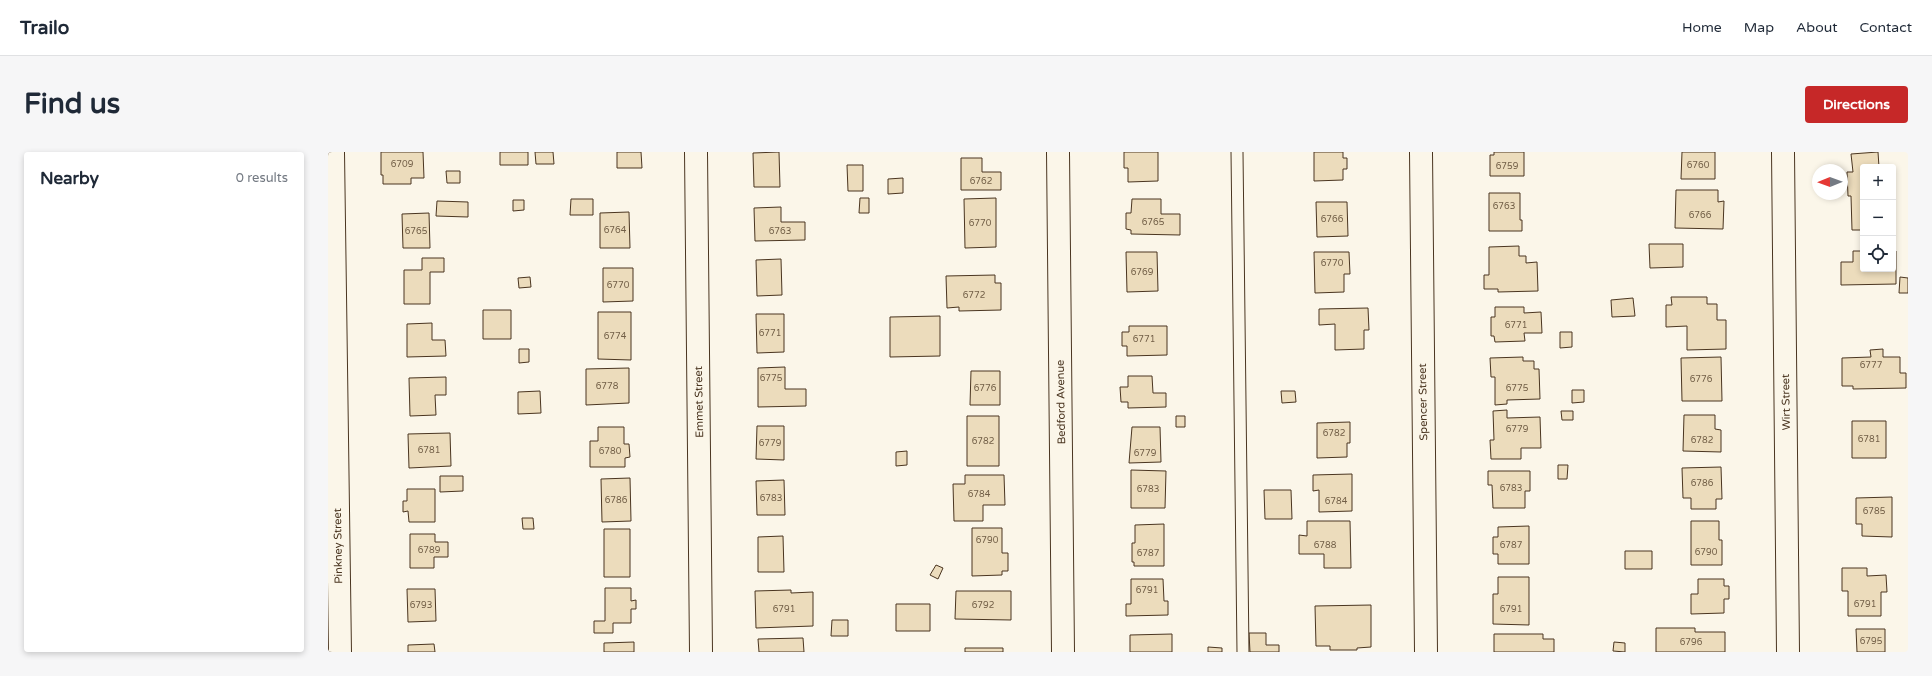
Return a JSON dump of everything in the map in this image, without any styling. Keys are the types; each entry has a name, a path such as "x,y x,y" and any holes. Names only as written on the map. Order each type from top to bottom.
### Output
{"street":[{"name":"Pinkney Street","path":"333,152 340,652"},
{"name":"Emmet Street","path":"696,152 701,652"},
{"name":"Bedford Avenue","path":"1058,152 1064,652"},
{"name":"Spencer Street","path":"1421,152 1426,652"},
{"name":"Wirt Street","path":"1783,152 1788,652"}],"lane":[{"path":"1236,152 1243,652"}],"building":[{"path":"381,152 423,152 424,178 411,178 411,184 383,184 383,175 381,175"},
{"path":"500,152 528,152 528,165 500,165"},
{"path":"535,152 553,152 554,164 536,164"},
{"path":"617,152 641,152 642,168 617,168"},
{"path":"779,152 780,187 754,187 753,153"},
{"path":"1124,152 1158,152 1158,181 1128,182 1128,168 1124,168"},
{"path":"1314,152 1343,152 1343,158 1347,158 1347,169 1343,169 1343,180 1314,181"},
{"path":"1494,152 1524,152 1524,176 1490,176 1490,155 1494,155"},
{"path":"1682,152 1715,152 1715,179 1681,179"},
{"path":"1878,152 1879,164 1860,164 1860,230 1852,230 1851,196 1848,196 1848,172 1853,172 1851,154"},
{"path":"961,158 982,158 982,172 1001,172 1001,190 961,190"},
{"path":"847,165 863,165 863,191 848,191"},
{"path":"446,171 460,171 460,183 447,183"},
{"path":"903,178 903,193 888,194 888,179"},
{"path":"1676,190 1718,190 1718,202 1724,201 1723,229 1675,228"},
{"path":"1489,193 1520,193 1520,220 1522,220 1522,231 1489,231"},
{"path":"860,198 869,198 869,213 859,213"},
{"path":"996,198 996,247 965,248 964,199"},
{"path":"571,199 593,199 593,215 570,215"},
{"path":"1132,199 1161,199 1161,214 1180,214 1180,235 1131,234 1131,230 1126,229 1126,213 1131,213"},
{"path":"513,200 524,200 524,210 513,211"},
{"path":"437,201 468,202 468,217 436,216"},
{"path":"1316,202 1347,202 1348,236 1317,237"},
{"path":"781,207 781,222 805,222 805,240 755,241 754,208"},
{"path":"629,212 630,248 600,248 600,213"},
{"path":"429,213 430,248 403,248 402,214"},
{"path":"1649,244 1683,244 1683,267 1650,268"},
{"path":"1519,246 1519,256 1526,256 1526,263 1537,262 1538,291 1498,292 1498,289 1484,289 1484,275 1489,275 1489,247"},
{"path":"1853,251 1860,251 1860,272 1896,272 1896,284 1841,285 1841,262 1853,262"},
{"path":"1126,252 1157,252 1158,291 1127,292"},
{"path":"1314,252 1349,252 1350,274 1344,274 1344,292 1315,293"},
{"path":"422,258 444,258 444,272 430,272 430,304 404,304 404,270 422,270"},
{"path":"781,259 782,295 757,296 756,260"},
{"path":"603,268 633,268 633,301 603,302"},
{"path":"995,275 995,283 1001,283 1001,310 959,311 959,307 947,308 946,276"},
{"path":"530,277 531,287 519,288 518,278"},
{"path":"1900,277 1908,278 1908,293 1899,293"},
{"path":"1671,297 1707,297 1707,304 1717,304 1717,320 1726,320 1726,349 1687,350 1687,326 1666,327 1666,305 1672,305"},
{"path":"1633,298 1635,316 1612,317 1611,300"},
{"path":"1495,307 1524,307 1524,313 1541,312 1542,333 1524,333 1525,341 1495,342 1494,336 1491,336 1491,317 1495,317"},
{"path":"1368,308 1369,330 1364,330 1364,349 1335,350 1335,324 1319,325 1319,309"},
{"path":"483,310 511,310 511,339 483,339"},
{"path":"598,312 631,312 631,360 598,359"},
{"path":"756,314 784,314 784,352 757,353"},
{"path":"940,316 940,356 890,357 890,317"},
{"path":"432,323 432,340 445,340 446,356 407,357 407,324"},
{"path":"1129,326 1167,326 1167,355 1127,356 1127,346 1122,346 1122,332 1129,332"},
{"path":"1560,332 1572,332 1572,347 1560,348"},
{"path":"519,349 529,349 529,362 519,363"},
{"path":"1883,349 1883,357 1900,357 1900,373 1906,373 1906,388 1853,389 1853,386 1842,386 1842,358 1871,357 1870,350"},
{"path":"1523,357 1523,361 1534,361 1534,369 1539,369 1540,399 1507,400 1507,404 1495,405 1495,377 1491,377 1490,358"},
{"path":"1721,357 1722,401 1682,401 1681,358"},
{"path":"785,367 785,389 806,389 806,406 758,407 758,368"},
{"path":"629,368 629,403 586,405 586,369"},
{"path":"971,371 1000,371 1000,405 970,405"},
{"path":"1128,376 1152,376 1153,393 1166,393 1166,407 1128,408 1128,402 1121,402 1120,387 1128,387"},
{"path":"446,377 446,395 435,395 436,415 410,416 409,378"},
{"path":"1572,390 1584,390 1584,402 1572,403"},
{"path":"540,391 541,413 518,414 518,392"},
{"path":"1281,391 1295,391 1296,402 1282,403"},
{"path":"1507,410 1507,418 1540,417 1541,448 1521,448 1521,459 1491,459 1490,440 1494,440 1493,411"},
{"path":"1561,411 1573,411 1573,420 1562,420"},
{"path":"1684,415 1715,415 1715,429 1721,430 1721,452 1683,451"},
{"path":"967,416 999,416 999,466 967,466"},
{"path":"1176,416 1185,416 1185,427 1176,427"},
{"path":"1852,421 1886,421 1886,458 1852,458"},
{"path":"1350,422 1350,443 1347,443 1347,457 1317,458 1317,423"},
{"path":"757,426 784,426 784,460 756,459"},
{"path":"598,427 624,427 624,444 629,444 630,457 625,458 625,467 590,467 590,441 598,441"},
{"path":"1132,427 1160,427 1161,462 1129,463"},
{"path":"450,433 451,466 409,468 408,434"},
{"path":"907,451 907,465 896,466 896,452"},
{"path":"1558,465 1568,465 1567,479 1558,479"},
{"path":"1721,467 1722,499 1716,499 1716,509 1691,509 1691,498 1683,498 1682,468"},
{"path":"1131,470 1166,471 1165,508 1131,508"},
{"path":"1488,471 1530,471 1530,491 1525,491 1525,508 1493,508 1492,485 1488,485"},
{"path":"1352,474 1352,511 1319,512 1319,490 1313,491 1313,475"},
{"path":"965,475 1004,475 1005,505 983,505 983,521 954,521 953,484 965,484"},
{"path":"440,476 463,476 463,491 440,492"},
{"path":"630,478 631,521 602,522 601,479"},
{"path":"784,480 785,515 757,515 756,481"},
{"path":"407,489 435,489 435,522 409,522 408,511 403,512 403,501 407,501"},
{"path":"1264,490 1291,490 1292,519 1265,519"},
{"path":"1892,497 1892,537 1862,536 1862,524 1856,524 1856,498"},
{"path":"522,518 533,518 534,529 523,529"},
{"path":"1307,521 1350,521 1351,568 1324,568 1324,554 1299,554 1299,535 1307,536"},
{"path":"1691,521 1719,521 1719,540 1722,540 1722,565 1691,565"},
{"path":"1164,524 1164,566 1134,566 1134,562 1132,562 1132,543 1135,543 1135,525"},
{"path":"1529,526 1529,564 1498,564 1498,554 1493,554 1493,537 1498,537 1498,527"},
{"path":"972,528 1002,528 1002,553 1008,553 1008,571 1002,571 1002,575 972,576"},
{"path":"604,529 630,529 630,577 604,577"},
{"path":"410,534 435,534 435,542 448,542 448,557 434,557 434,568 410,568"},
{"path":"783,536 784,572 758,572 758,537"},
{"path":"1625,551 1652,551 1652,569 1625,569"},
{"path":"936,565 943,568 938,579 930,575"},
{"path":"1842,568 1867,568 1867,576 1886,575 1887,592 1881,592 1881,616 1848,616 1848,591 1842,591"},
{"path":"1498,577 1529,577 1529,625 1493,624 1493,594 1498,594"},
{"path":"1131,579 1163,579 1164,601 1168,601 1168,615 1126,616 1126,604 1131,604"},
{"path":"1698,579 1724,579 1724,586 1729,586 1729,599 1724,599 1724,613 1691,614 1691,594 1698,594"},
{"path":"605,588 631,588 631,601 636,600 636,609 631,609 631,623 613,623 613,633 594,633 594,621 605,621"},
{"path":"407,589 435,589 436,621 408,622"},
{"path":"791,590 791,593 813,592 813,626 756,628 755,591"},
{"path":"956,591 1011,591 1011,620 955,619"},
{"path":"896,604 930,604 930,631 896,631"},
{"path":"1371,605 1371,647 1357,648 1357,650 1330,650 1330,646 1316,646 1315,606"},
{"path":"832,620 848,620 848,636 831,636"},
{"path":"1656,628 1695,628 1695,632 1725,632 1725,652 1656,652"},
{"path":"1856,629 1885,629 1885,652 1857,652"},
{"path":"1249,633 1266,633 1266,645 1279,645 1279,652 1250,652"},
{"path":"1172,634 1172,652 1130,652 1130,635"},
{"path":"1494,634 1543,634 1543,639 1554,639 1554,652 1494,652"},
{"path":"803,638 804,652 759,652 758,639"},
{"path":"634,642 634,652 604,652 604,643"},
{"path":"1614,642 1625,643 1625,652 1613,651"},
{"path":"434,644 435,652 408,652 408,645"},
{"path":"1208,647 1222,648 1222,652 1208,652"},
{"path":"965,648 1003,648 1003,652 965,652"}]}
